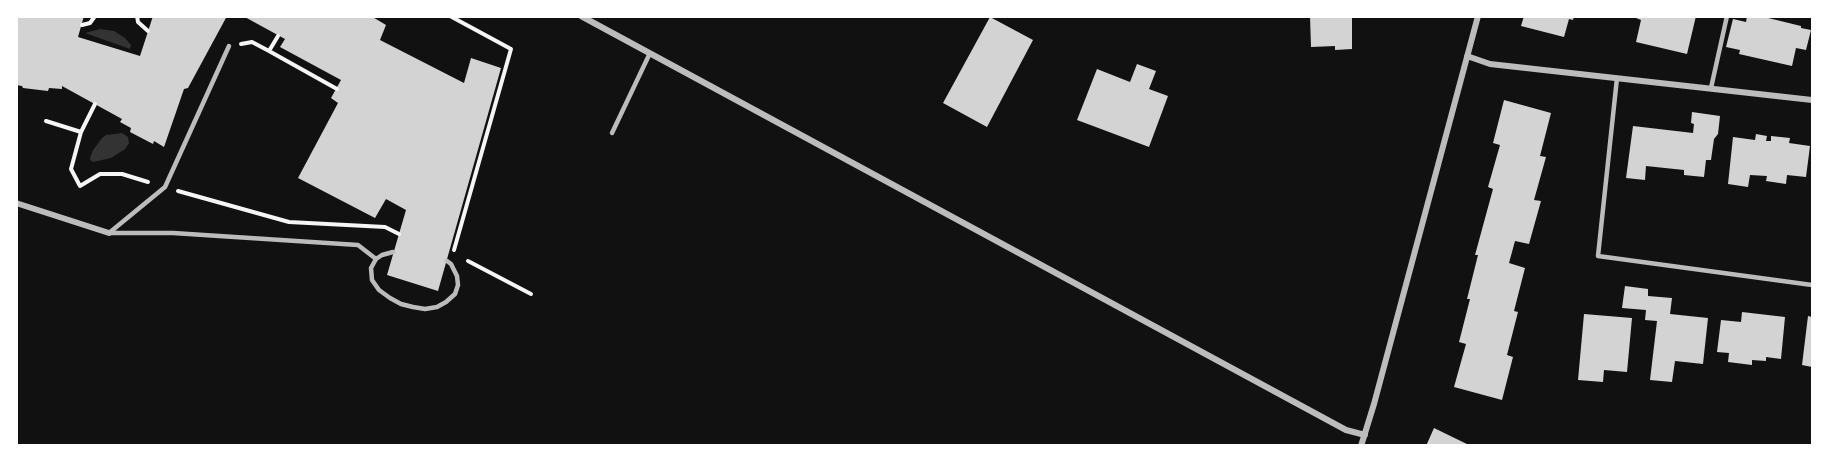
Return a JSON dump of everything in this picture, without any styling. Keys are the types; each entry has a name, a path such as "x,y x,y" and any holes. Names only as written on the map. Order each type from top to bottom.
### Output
{"street":[{"path":"581,16 1346,430 1365,435"},
{"path":"1361,446 1478,16"},
{"path":"1467,56 1490,64 1812,100"},
{"path":"16,203 109,232"}],"lane":[{"path":"1710,88 1727,16"},
{"path":"109,232 165,187 229,46"},
{"path":"612,133 650,53"},
{"path":"1617,78 1598,256 1812,285"},
{"path":"109,232 173,232 358,245 376,259"},
{"path":"393,252 376,259 371,268 372,280 379,290 400,304 425,309 438,307 455,294 458,285 457,276 449,262"}],"path":[{"path":"82,25 90,23 95,16"},
{"path":"137,16 138,22 148,31"},
{"path":"450,16 511,49 449,262 468,261 531,294"},
{"path":"269,51 278,36"},
{"path":"229,46 252,42 337,89"},
{"path":"95,104 81,132 71,169 80,186 100,174 122,174 289,222 385,227 399,234"},
{"path":"46,121 81,132"}],"shaded area":[{"path":"100,29 114,31 125,38 131,45 130,49 85,33"},
{"path":"122,133 128,137 129,143 125,149 111,158 93,162 90,160 93,150 102,138 106,135"}],"building":[{"path":"16,16 84,16 78,37 140,56 153,16 227,16 188,88 184,89 164,147 130,132 131,128 120,122 122,119 62,86 62,89 49,88 48,91 16,85"},
{"path":"243,16 371,16 386,25 380,40 464,83 471,58 501,68 438,291 387,275 406,210 386,199 375,218 298,178 338,103 331,98 341,80 280,47 285,39"},
{"path":"1310,16 1352,16 1352,49 1335,50 1335,46 1311,47"},
{"path":"1524,16 1574,16 1573,20 1569,19 1564,37 1521,26"},
{"path":"1631,16 1696,16 1687,54 1636,42 1641,20"},
{"path":"1747,16 1760,16 1811,30 1806,50 1796,48 1792,66 1739,54 1740,50 1726,47 1733,19 1746,22"},
{"path":"990,17 1033,40 987,127 943,103"},
{"path":"1137,64 1156,71 1149,89 1168,96 1149,147 1077,120 1097,69 1130,82"},
{"path":"1504,100 1551,113 1540,156 1546,157 1534,200 1541,201 1529,244 1515,241 1509,263 1525,268 1514,311 1518,312 1507,355 1513,357 1502,400 1454,387 1466,344 1459,342 1470,299 1467,299 1478,255 1475,255 1493,189 1488,187 1500,145 1493,143"},
{"path":"1692,112 1720,116 1718,134 1714,139 1711,160 1706,160 1704,177 1684,175 1684,170 1646,166 1645,180 1626,178 1633,126 1693,133"},
{"path":"1756,134 1767,136 1766,141 1771,141 1771,136 1790,138 1789,143 1810,146 1806,177 1787,175 1786,184 1766,181 1767,176 1750,175 1748,187 1728,184 1733,137 1755,140"},
{"path":"1625,286 1648,289 1648,296 1672,298 1670,314 1708,318 1703,364 1675,361 1672,382 1650,380 1657,321 1645,320 1646,310 1622,308"},
{"path":"1742,312 1785,317 1781,359 1766,357 1766,361 1752,360 1752,365 1728,362 1729,353 1717,352 1721,320 1741,322"},
{"path":"1584,314 1632,318 1627,372 1604,370 1603,382 1578,380"},
{"path":"1808,316 1812,317 1812,367 1802,365"},
{"path":"1434,428 1471,446 1426,446"}]}
